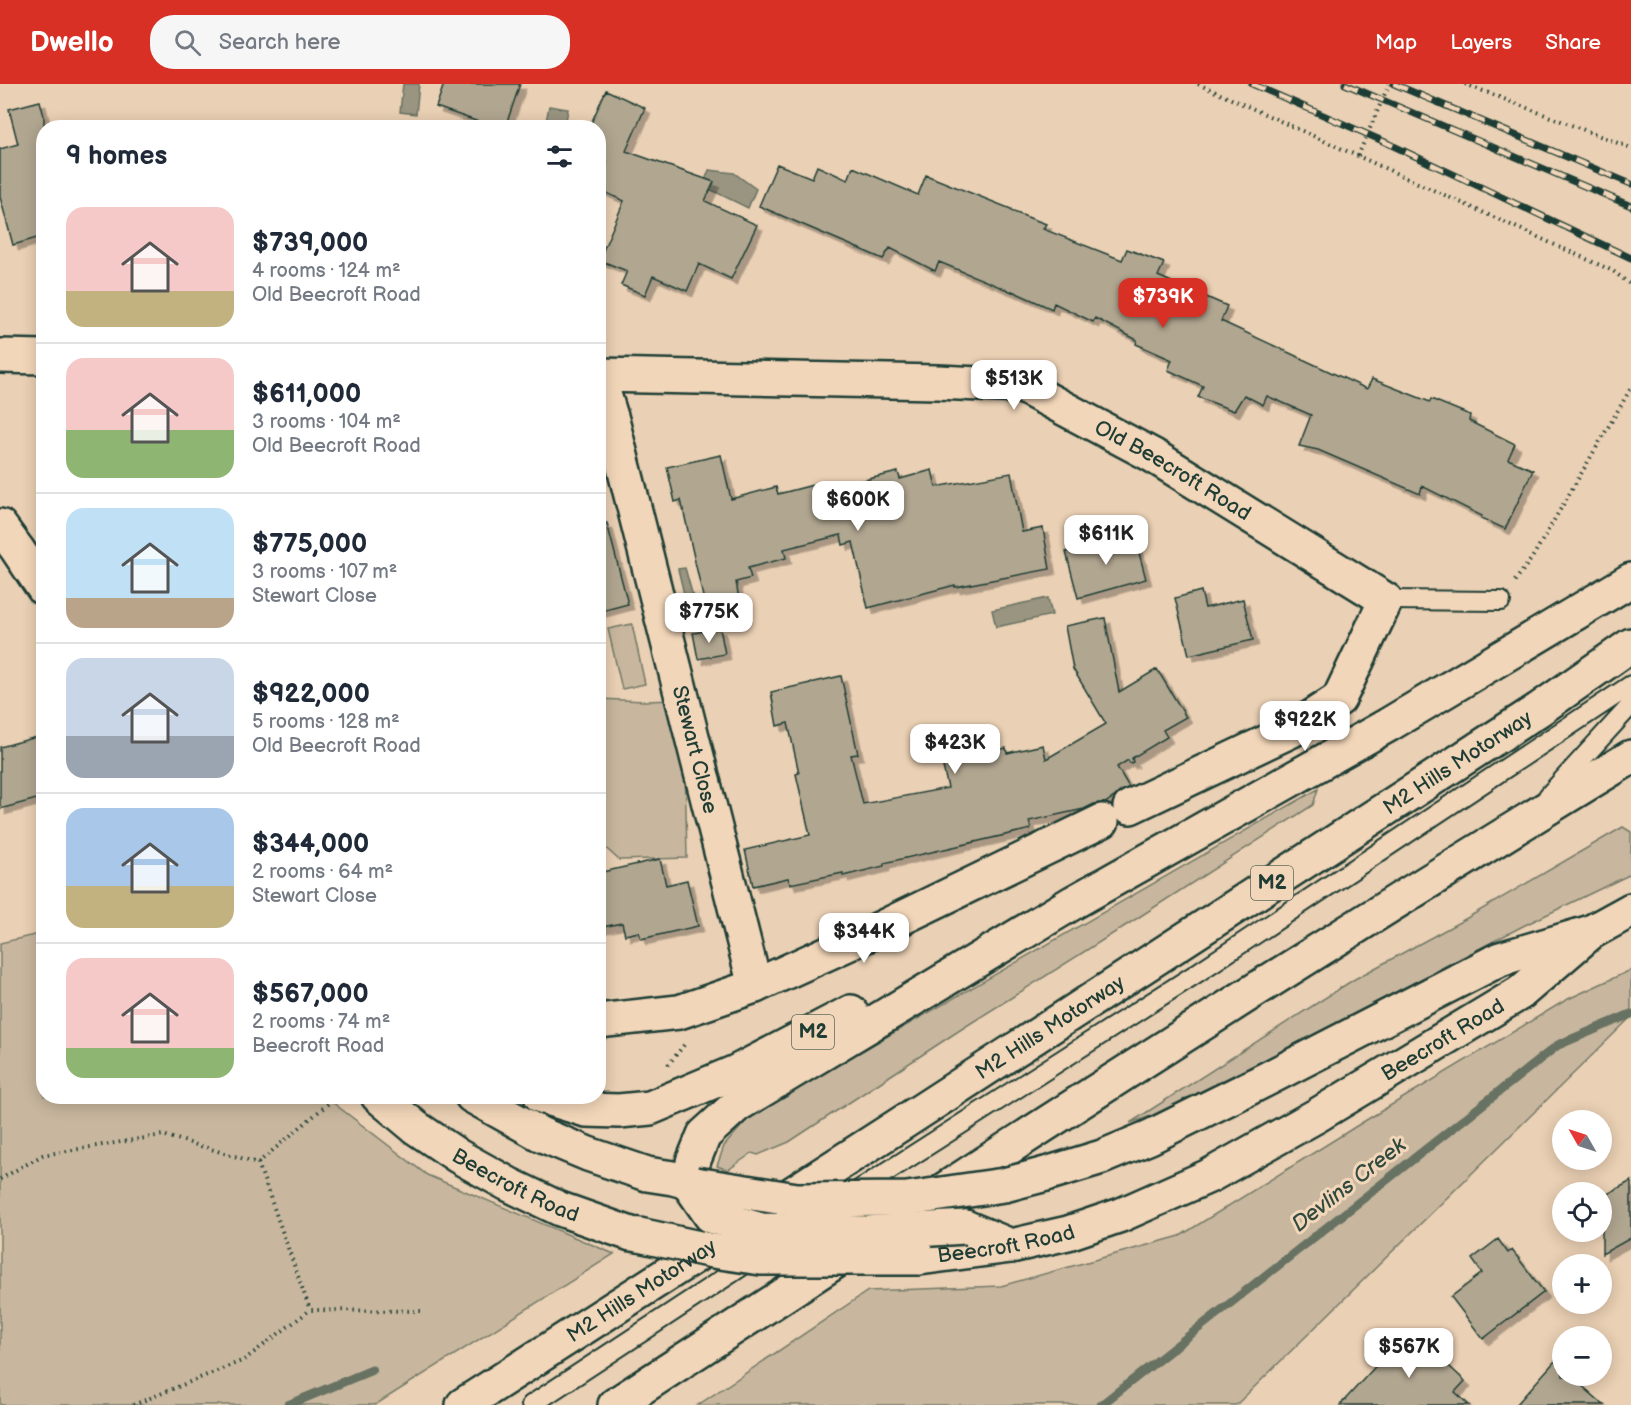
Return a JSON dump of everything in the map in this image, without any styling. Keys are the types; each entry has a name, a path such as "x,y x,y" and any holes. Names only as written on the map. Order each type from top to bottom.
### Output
{"main road":[{"path":"0,356 36,357"},
{"name":"Old Beecroft Road","path":"606,375 938,382 1022,386 1152,455 1386,600"},
{"name":"Stewart Close","path":"606,401 755,986"},
{"path":"0,526 36,577"},
{"name":"M2","path":"692,1185 693,1162 704,1135 737,1105 1074,902 1388,725 1631,580"},
{"path":"606,1020 679,1012 755,986 852,942 1292,730 1339,699 1386,600"},
{"name":"M2 Hills Motorway","path":"463,1405 940,1099 1489,742 1631,645"},
{"path":"615,1405 1033,1132 1435,877 1631,758"},
{"name":"M2","path":"567,1104 586,1110 619,1111 650,1108 736,1072 1028,918 1074,902"},
{"name":"Beecroft Road","path":"388,1104 415,1127 449,1150 508,1184 560,1209 631,1234 713,1251 768,1258 919,1258 1011,1246 1068,1233 1121,1215 1209,1176 1316,1116 1520,993 1591,932 1631,910"},
{"name":"Beecroft Road","path":"486,1104 540,1134 588,1154 647,1174 673,1178 692,1185 797,1200 908,1199 1004,1185 1102,1157 1150,1137 1500,959 1591,932"},
{"path":"692,1185 711,1216 760,1230 867,1233 965,1227 1011,1246"}],"lane":[{"path":"1386,600 1501,601"},
{"path":"531,1405 687,1301 1194,975 1631,685"},
{"path":"1525,822 1631,705"}],"path":[{"path":"1198,84 1614,271 1631,285"},
{"path":"1358,156 1389,84"},
{"path":"1465,84 1631,148"},
{"path":"1501,601 1532,558 1631,388"},
{"path":"258,1163 328,1104"},
{"path":"0,1179 43,1155 164,1135 258,1163"},
{"path":"258,1163 310,1310"},
{"path":"133,1405 244,1360 310,1310 423,1311"}],"shaded area":[{"path":"403,84 419,84 416,114 400,112"},
{"path":"549,106 568,109 566,120 546,120"},
{"path":"709,170 734,173 756,189 748,208 703,186"},
{"path":"685,568 692,593 702,604 707,626 692,628 678,569"},
{"path":"1048,598 1052,615 996,627 992,610"},
{"path":"632,624 645,684 622,689 608,629"},
{"path":"606,699 676,700 685,767 687,858 619,860 606,848"},
{"path":"1318,789 1313,805 789,1142 758,1155 752,1153 728,1170 717,1166 724,1146 747,1120 787,1094"},
{"path":"1623,827 1631,832 1631,874 1523,926 1264,1060 1151,1116 1130,1123 1353,980 1467,918"},
{"path":"36,935 36,1104 335,1104 427,1175 614,1254 375,1405 0,1405 0,943"},
{"path":"1631,970 1631,1017 1236,1405 698,1405 868,1291 1001,1286 1180,1236 1363,1122 1566,1000"}],"building":[{"path":"444,84 520,84 508,120 473,120 436,107"},
{"path":"606,90 645,108 626,151 714,182 705,201 757,225 731,279 699,264 687,291 653,276 645,295 621,285 627,271 606,263 606,243 624,201 606,193 606,120 593,120"},
{"path":"40,101 44,116 44,120 36,120 36,238 13,245 0,197 0,149 18,144 9,109"},
{"path":"777,164 812,178 817,166 848,180 853,167 918,195 926,175 1046,224 1043,229 1122,260 1127,249 1164,263 1158,276 1227,306 1221,321 1367,389 1372,379 1470,415 1469,421 1515,444 1508,459 1533,470 1505,529 1422,486 1420,494 1318,450 1299,446 1311,415 1267,396 1263,405 1244,395 1234,411 1198,397 1203,386 1168,370 1172,360 1136,344 1137,340 1095,318 1093,322 1054,303 1052,309 939,262 935,271 890,248 883,259 759,206"},
{"path":"721,455 731,499 776,487 778,494 817,484 819,491 898,472 900,479 932,470 936,487 1011,473 1022,532 1043,528 1050,569 955,587 955,585 868,608 853,542 843,545 841,535 784,549 786,558 748,568 751,578 736,582 742,616 709,623 681,500 675,502 667,467"},
{"path":"606,523 628,604 606,610"},
{"path":"1134,534 1146,579 1078,598 1066,552"},
{"path":"1201,591 1205,608 1243,599 1253,640 1189,655 1175,598"},
{"path":"1105,618 1119,692 1157,669 1186,717 1163,730 1167,737 1132,758 1133,762 1130,763 1128,760 1117,767 1129,787 1105,803 1029,821 1031,829 884,863 884,866 843,876 843,873 790,884 788,878 753,886 745,850 810,835 796,774 799,773 788,723 777,726 771,692 841,676 858,754 851,755 863,804 948,788 936,737 961,730 968,757 1006,748 1007,753 1043,745 1046,759 1106,724 1073,669 1065,626"},
{"path":"720,628 725,654 698,659 693,633"},
{"path":"36,737 36,799 0,809 0,747"},
{"path":"660,859 666,885 687,880 698,926 641,939 639,932 625,935 622,923 606,926 606,871"},
{"path":"1631,1181 1631,1238 1602,1254 1602,1242 1612,1242 1612,1191"},
{"path":"1498,1239 1508,1253 1512,1250 1544,1292 1483,1339 1451,1297 1482,1273 1472,1259"},
{"path":"1405,1334 1417,1346 1422,1341 1465,1381 1455,1392 1469,1405 1340,1405"},
{"path":"1552,1364 1552,1386 1582,1386 1604,1405 1516,1405"}],"waterway":[{"name":"Devlins Creek","path":"1101,1405 1558,1045 1631,1014"},
{"name":"Devlins Creek","path":"288,1405 372,1370"}],"railway":[{"path":"1252,84 1385,142 1631,258"},
{"path":"1345,84 1631,206"},
{"path":"1394,84 1631,184"}]}
